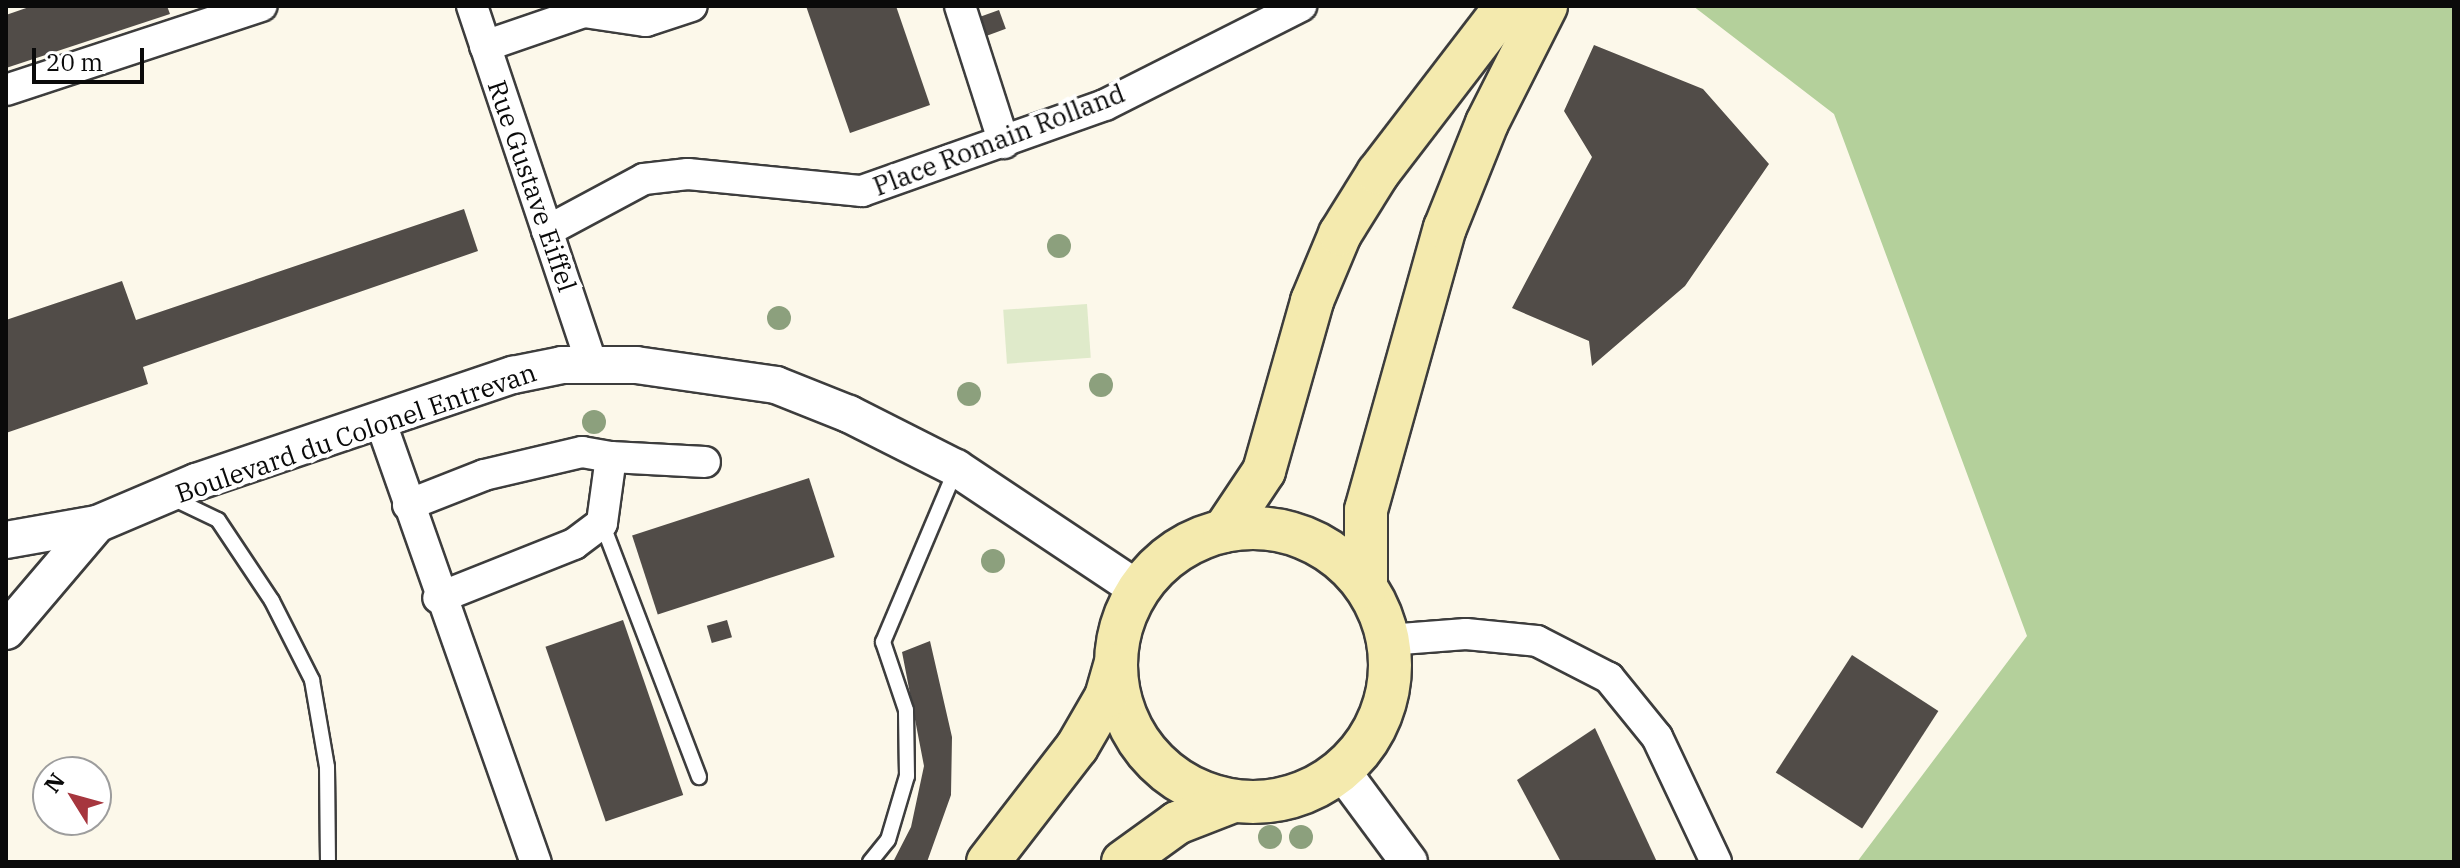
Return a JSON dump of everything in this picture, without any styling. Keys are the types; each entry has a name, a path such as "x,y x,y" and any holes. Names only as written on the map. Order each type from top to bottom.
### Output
{"main road":[{"path":"1224,531 1264,471 1312,301 1340,234 1378,173 1506,6"},
{"path":"1366,587 1366,510 1445,228 1487,123 1546,6"},
{"path":"988,862 1077,747 1106,697 1116,664 1119,638 1139,590 1176,552 1224,531 1278,530 1304,537 1349,566 1366,587 1388,640 1382,712 1341,770 1308,790 1271,801 1233,801 1187,785 1149,754 1124,712 1116,664"},
{"path":"1123,862 1177,823 1233,801"}],"street":[{"path":"6,90 202,15 262,6"},
{"name":"Rue Gustave Eiffel","path":"472,6 592,365"},
{"path":"485,46 584,12 646,21 692,6"},
{"path":"960,6 1004,143"},
{"name":"Place Romain Rolland","path":"547,231 644,179 688,174 862,191 1105,105 1301,6"},
{"name":"Boulevard du Colonel Entrevan","path":"6,540 97,524 380,420 513,375 592,365 705,372 776,385 956,468 1139,590"},
{"path":"380,420 438,598 536,862"},
{"path":"408,505 484,475 582,452 611,457 705,462"},
{"path":"438,598 574,544 602,523 611,457"},
{"name":"Boulevard du Colonel Entrevan","path":"6,631 97,524"},
{"path":"1388,640 1466,634 1537,641 1609,678 1657,737 1716,862"},
{"path":"1341,770 1409,862"}],"lane":[{"path":"870,862 888,840 907,776 906,710 883,642 956,468"},
{"path":"168,496 218,520 272,601 312,680 327,767 328,862"},
{"path":"602,523 699,777"}],"green space":[{"path":"1693,6 2454,6 2454,862 1857,862 2027,636 1834,114"},
{"path":"1087,304 1091,358 1007,364 1003,310"}],"building":[{"path":"32,6 167,6 170,14 6,68 6,15"},
{"path":"806,6 896,6 930,105 850,133"},
{"path":"999,10 1006,29 984,37 977,18"},
{"path":"1594,45 1703,89 1769,164 1685,286 1592,366 1589,341 1512,308 1592,157 1564,111"},
{"path":"464,209 478,251 143,367 148,384 6,433 6,320 122,281 136,320"},
{"path":"809,478 835,557 658,614 632,535"},
{"path":"623,620 683,795 606,822 545,647"},
{"path":"727,620 732,637 712,643 707,626"},
{"path":"930,641 952,737 951,795 927,862 893,862 911,827 924,766 902,652"},
{"path":"1852,655 1938,711 1862,829 1776,772"},
{"path":"1595,728 1657,862 1561,862 1517,780"}]}
